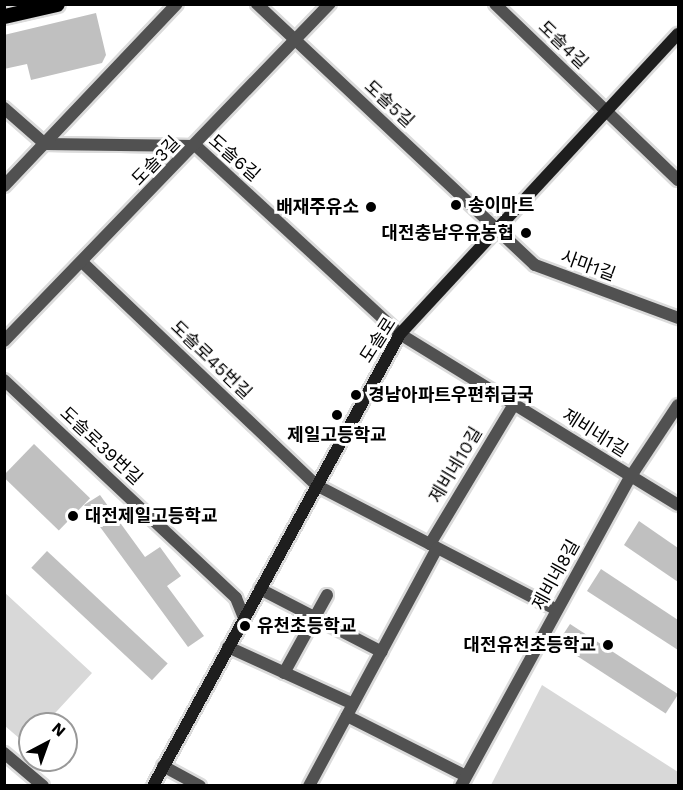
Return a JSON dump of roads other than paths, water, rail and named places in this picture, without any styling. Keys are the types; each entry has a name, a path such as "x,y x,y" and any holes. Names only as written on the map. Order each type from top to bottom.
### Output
{"main road":[{"path":"4,16 54,5"}],"street":[{"path":"4,186 177,4"},
{"name":"도솔5길","path":"257,4 497,230"},
{"name":"도솔3길","path":"4,341 196,146 330,4"},
{"name":"도솔4길","path":"495,4 678,180"},
{"path":"506,15 515,4"},
{"name":"도솔로","path":"153,786 400,334 678,34"},
{"path":"4,108 45,144"},
{"name":"도솔6길","path":"45,144 196,146 400,334"},
{"name":"사마1길","path":"497,230 535,265 678,318"},
{"name":"도솔로45번길","path":"82,262 316,485"},
{"name":"제비네1길","path":"400,334 678,505"},
{"name":"도솔로39번길","path":"4,380 237,598 244,618"},
{"name":"제비네10길","path":"309,786 382,652 434,546 514,404"},
{"name":"제비네8길","path":"463,781 631,476 678,405"},
{"path":"316,485 557,610"},
{"path":"260,589 382,652"},
{"path":"284,673 327,596"},
{"path":"228,647 353,704"},
{"path":"347,716 463,781"},
{"path":"4,753 43,786"},
{"path":"163,766 200,786"}],"place":[{"name":"송이마트","path":"456,205"},
{"name":"배재주유소","path":"371,207"},
{"name":"대전충남우유농협","path":"526,233"},
{"name":"경남아파트우편취급국","path":"356,395"},
{"name":"제일고등학교","path":"337,415"},
{"name":"대전제일고등학교","path":"73,516"},
{"name":"유천초등학교","path":"245,626"},
{"name":"대전유천초등학교","path":"608,645"}]}
